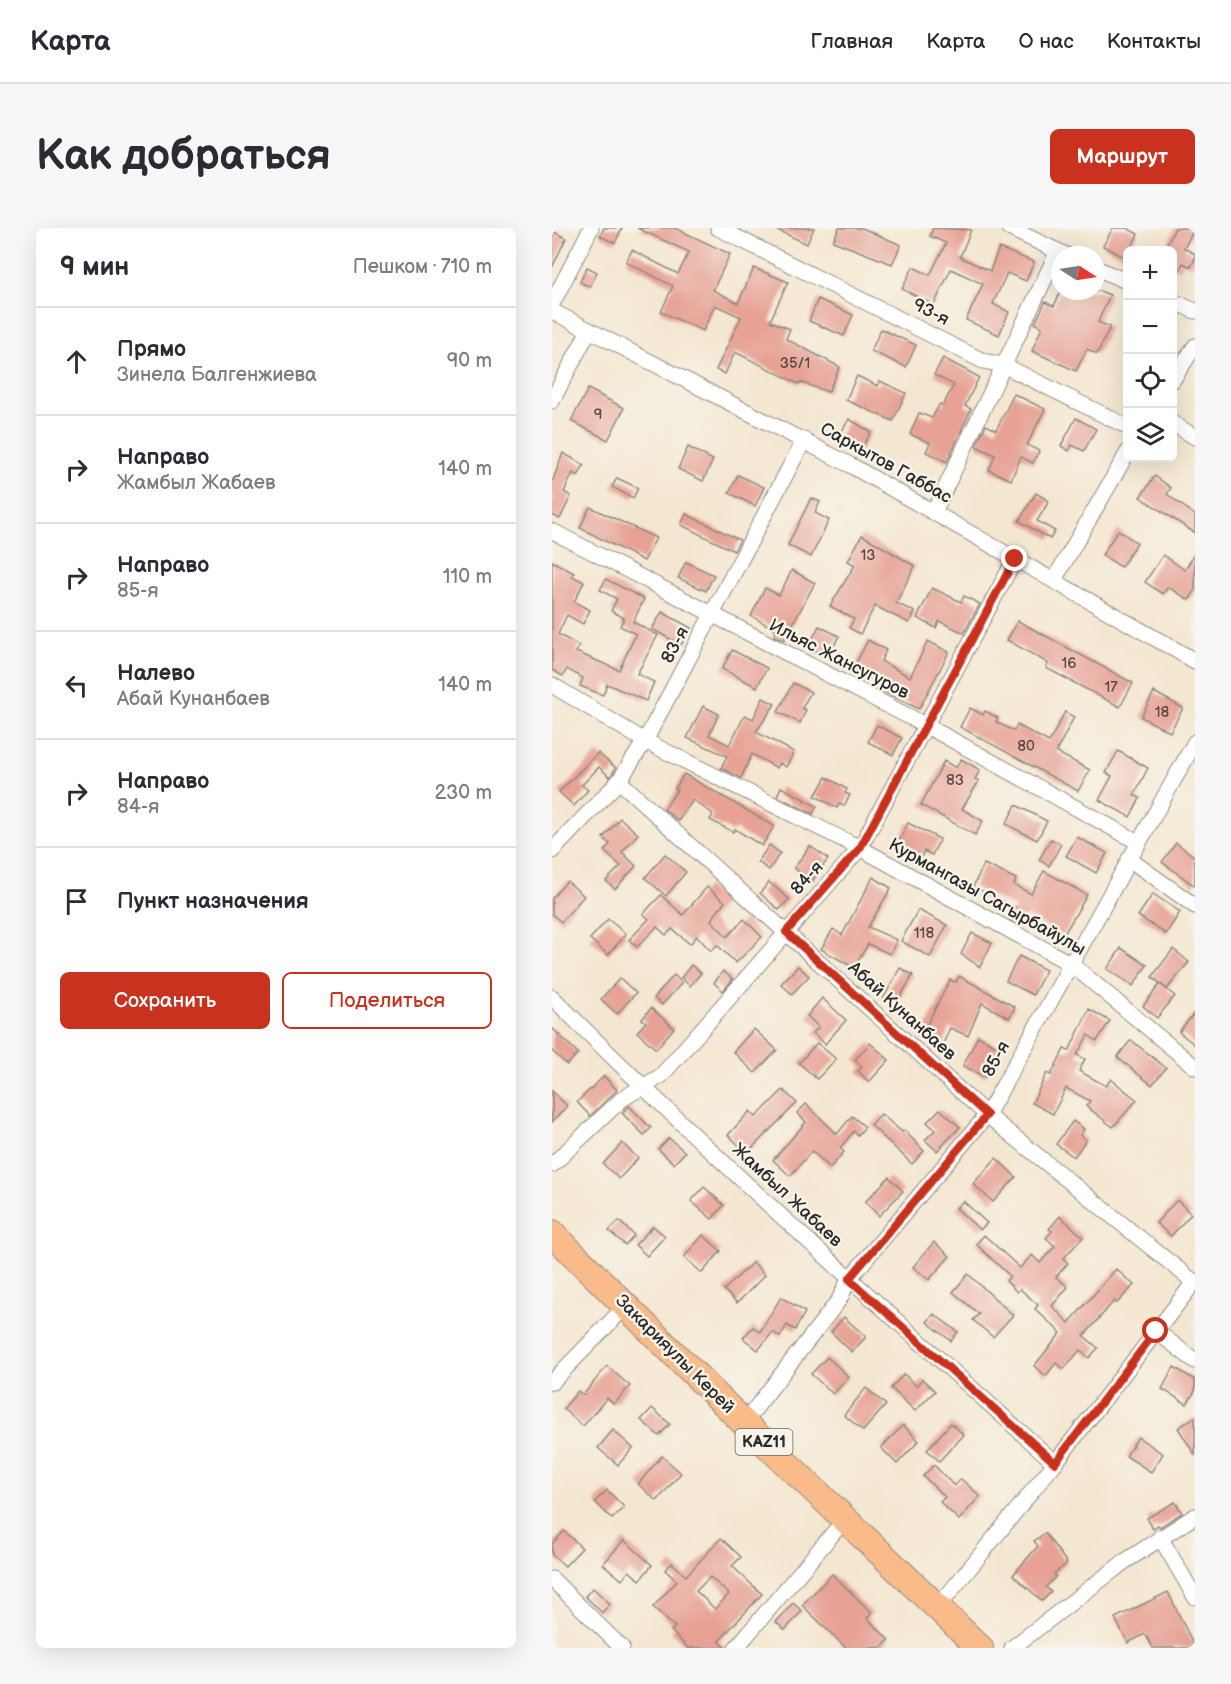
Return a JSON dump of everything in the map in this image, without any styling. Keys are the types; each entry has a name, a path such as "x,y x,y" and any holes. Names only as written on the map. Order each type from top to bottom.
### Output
{"highway":[{"name":"Закарияулы Керей","path":"552,1233 744,1422 939,1607 972,1646"}],"street":[{"path":"552,304 591,228"},
{"name":"93-я","path":"718,228 983,361 1003,366 1123,425"},
{"path":"1009,228 1051,247"},
{"path":"1105,272 1123,280"},
{"path":"934,512 1003,366 1051,276"},
{"path":"1177,303 1195,311"},
{"name":"Саркытов Габбас","path":"552,311 804,440 1195,661"},
{"path":"552,402 589,330"},
{"path":"1177,375 1195,346"},
{"path":"1177,425 1195,436"},
{"name":"83-я","path":"552,850 620,781 645,741 804,440"},
{"path":"1054,580 1123,461"},
{"name":"Ильяс Жансугуров","path":"552,531 926,725 1138,842"},
{"name":"84-я","path":"552,1165 622,1099 643,1089 661,1076 860,848 1015,559"},
{"name":"Курмангазы Сагырбайулы","path":"552,685 645,741 860,848 1071,964 1195,1068"},
{"name":"85-я","path":"744,1422 839,1300 849,1279 987,1115 1195,742"},
{"name":"Абай Кунанбаев","path":"620,781 987,1115 1195,1282"},
{"path":"1129,859 1195,906"},
{"name":"Жамбыл Жабаев","path":"552,997 643,1089 849,1279 1055,1463"},
{"path":"939,1607 1055,1463 1195,1282"},
{"path":"552,1382 627,1305"},
{"path":"1156,1331 1195,1361"},
{"path":"1012,1648 1124,1562 1195,1516"},
{"path":"736,1648 846,1518"},
{"path":"1160,1537 1195,1597"},
{"path":"552,1579 622,1648"}],"building":[{"path":"604,228 622,228 615,243 600,236"},
{"path":"637,228 675,228 730,254 713,290 738,303 754,268 788,282 770,321 790,329 786,339 840,367 828,392 800,382 799,384 735,352 725,374 716,370 741,317 715,305 703,331 661,312 673,286 626,262 632,250 678,274 689,252"},
{"path":"773,228 814,228 807,244"},
{"path":"839,228 862,228 901,245 892,264 833,241"},
{"path":"933,228 971,230 960,257 990,271 999,248 1034,262 1026,281 1007,273 993,304 1009,312 999,335 966,320 983,284 951,269 934,305 902,289 913,267 930,275 946,243 930,236"},
{"path":"1113,228 1127,228 1138,234 1132,246 1123,246 1123,256 1103,246"},
{"path":"1175,228 1195,228 1184,248 1195,254 1191,267 1183,263 1180,270 1177,269 1177,246 1166,246"},
{"path":"552,231 566,238 552,268"},
{"path":"587,267 597,272 590,287 580,282"},
{"path":"1105,293 1110,295 1098,322 1110,327 1097,354 1087,349 1076,371 1032,351 1042,327 1035,323 1045,302 1054,306 1057,300 1105,300"},
{"path":"818,299 853,315 844,336 809,321"},
{"path":"881,329 916,345 906,367 871,351"},
{"path":"943,358 979,377 965,406 971,409 947,462 926,452 930,443 910,434 919,413 932,418 940,404 943,405 954,385 934,375"},
{"path":"857,376 878,386 880,381 906,393 893,421 846,400"},
{"path":"588,389 624,408 608,440 571,421"},
{"path":"1014,394 1045,409 1027,445 1039,451 1033,463 1021,457 1011,480 989,470 995,455 976,446 986,425 996,430"},
{"path":"1076,418 1096,429 1084,451 1072,445 1069,451 1061,446"},
{"path":"849,419 871,432 859,453 837,440"},
{"path":"688,447 713,460 703,481 678,469"},
{"path":"563,453 584,465 578,476 573,473 564,492 571,496 560,519 552,515 552,483"},
{"path":"738,475 764,487 755,506 729,493"},
{"path":"1155,476 1171,488 1167,494 1195,515 1195,533 1140,497"},
{"path":"617,478 638,488 633,498 612,487"},
{"path":"1036,493 1049,501 1037,521 1055,531 1050,539 1019,521"},
{"path":"811,498 820,502 815,513 829,520 811,557 788,545"},
{"path":"590,507 656,538 644,561 580,528"},
{"path":"686,514 740,540 734,551 681,525"},
{"path":"1118,530 1137,543 1121,567 1102,555"},
{"path":"862,535 915,566 896,603 915,612 909,623 875,606 860,634 849,628 854,619 830,606 855,565 848,561"},
{"path":"1195,553 1195,591 1189,600 1168,587 1163,594 1145,582 1163,555 1185,570"},
{"path":"552,561 574,573 572,576 584,582 574,602 590,610 583,624 567,615 558,634 579,646 576,652 619,670 636,634 620,626 624,618 611,611 617,599 600,590 606,579 644,599 633,622 658,635 637,674 654,682 646,701 607,684 603,695 580,686 583,678 567,669 563,676 552,670"},
{"path":"686,562 714,575 706,591 678,578"},
{"path":"792,570 815,583 784,640 774,636 777,630 751,616 765,588 779,595"},
{"path":"932,588 961,602 964,596 980,604 964,633 939,621 936,628 917,618"},
{"path":"662,612 691,628 681,645 652,629"},
{"path":"1018,621 1133,683 1120,707 1046,668 1048,663 1007,640"},
{"path":"819,626 839,636 828,657 808,647"},
{"path":"868,640 886,650 881,661 910,677 928,641 949,652 919,709 873,687 876,681 853,669"},
{"path":"732,650 767,668 757,687 722,669"},
{"path":"793,683 811,692 802,708 806,710 800,723 778,712"},
{"path":"1154,692 1183,708 1170,732 1141,717"},
{"path":"763,698 775,704 756,732 794,752 786,767 780,763 777,768 752,754 741,778 721,768 727,756 687,738 703,706 719,714 709,735 729,745 745,715 753,719"},
{"path":"970,708 983,715 985,711 998,718 996,722 1014,731 1017,725 1049,742 1065,712 1074,717 1056,752 1090,770 1078,791 960,727"},
{"path":"877,725 902,738 893,755 868,742"},
{"path":"1118,751 1148,768 1134,795 1140,798 1130,817 1099,800 1112,776 1106,773"},
{"path":"598,753 616,768 610,777 599,767 582,785 588,790 574,806 559,792"},
{"path":"961,759 980,770 975,779 979,781 962,809 983,821 975,835 921,805 944,761 956,768"},
{"path":"684,774 774,826 762,846 735,829 733,832 710,820 713,814 693,800 678,821 664,809 677,790 675,789"},
{"path":"826,777 847,789 845,793 850,795 844,806 839,804 837,808 815,796"},
{"path":"781,787 817,806 813,814 777,796"},
{"path":"1016,805 1047,821 1037,840 1006,824"},
{"path":"620,818 638,834 622,852 636,866 615,889 606,881 621,866 604,851 610,844 603,838"},
{"path":"908,823 940,839 932,855 924,851 921,857 897,845"},
{"path":"1077,837 1107,853 1096,873 1066,856"},
{"path":"1051,839 1061,844 1049,866 1039,860"},
{"path":"1176,843 1195,857 1195,886 1162,862"},
{"path":"769,845 780,853 769,870 758,862"},
{"path":"810,846 828,859 812,881 794,868"},
{"path":"665,854 686,872 666,896 645,878"},
{"path":"984,864 1016,879 1014,885 1031,894 1044,871 1087,895 1063,936 1026,915 1021,925 1009,919 1015,907 973,887"},
{"path":"873,877 891,888 868,927 897,940 890,954 868,944 854,968 821,949 833,929 842,935"},
{"path":"567,881 584,896 561,922 552,914 552,898"},
{"path":"769,882 789,899 779,910 760,893"},
{"path":"707,887 725,902 711,920 727,937 744,919 762,937 736,963 717,945 711,951 697,936 690,944 672,929 666,935 657,927 637,947 629,940 649,919 643,914 661,895 683,915"},
{"path":"1153,894 1180,912 1166,934 1138,916"},
{"path":"918,910 947,925 930,957 901,941"},
{"path":"608,919 626,934 608,955 590,939"},
{"path":"972,933 992,943 980,967 961,954"},
{"path":"1121,948 1147,965 1133,986 1107,969"},
{"path":"1173,949 1189,962 1167,989 1152,977"},
{"path":"1019,956 1046,970 1033,995 1006,981"},
{"path":"691,965 701,973 690,986 681,978"},
{"path":"798,966 809,976 792,994 781,984"},
{"path":"900,968 913,975 895,1006 883,999"},
{"path":"723,971 733,979 723,991 714,983"},
{"path":"674,975 682,983 662,1005 654,998"},
{"path":"959,976 1015,1007 1009,1018 982,1003 968,1036 950,1028 943,1044 922,1034 950,980 956,982"},
{"path":"620,978 636,993 617,1014 601,999"},
{"path":"1160,984 1175,996 1157,1018 1143,1006"},
{"path":"822,998 846,1020 825,1044 813,1033 819,1027 807,1016"},
{"path":"651,1008 674,1028 656,1049 637,1032 646,1022 642,1019"},
{"path":"1089,1009 1110,1021 1097,1041 1088,1035 1077,1055 1085,1059 1079,1071 1106,1086 1111,1079 1137,1100 1113,1127 1086,1106 1090,1101 1066,1088 1053,1114 1032,1103 1047,1073 1051,1075 1064,1049 1069,1051"},
{"path":"1195,1012 1195,1045 1179,1032"},
{"path":"552,1028 578,1053 567,1065 552,1051"},
{"path":"754,1029 777,1050 755,1073 733,1052"},
{"path":"978,1036 999,1047 985,1077 963,1066"},
{"path":"1131,1040 1166,1068 1152,1085 1117,1057"},
{"path":"817,1043 836,1059 817,1079 799,1063"},
{"path":"870,1043 889,1060 869,1082 858,1071 862,1067 855,1060"},
{"path":"604,1076 617,1090 590,1116 577,1102"},
{"path":"783,1090 797,1103 747,1153 728,1135 750,1111 756,1117"},
{"path":"552,1091 567,1106 552,1122"},
{"path":"806,1104 837,1134 852,1116 865,1127 858,1135 854,1131 840,1148 844,1152 830,1168 812,1151 790,1176 773,1160 806,1122 797,1113"},
{"path":"629,1106 651,1128 644,1135 622,1113"},
{"path":"940,1109 960,1127 937,1151 925,1140 935,1130 927,1122"},
{"path":"881,1114 902,1132 904,1130 924,1151 912,1164 871,1125"},
{"path":"1073,1121 1084,1129 1080,1135 1086,1140 1074,1157 1056,1144"},
{"path":"669,1138 685,1152 674,1164 658,1149"},
{"path":"622,1143 638,1158 619,1179 603,1164"},
{"path":"996,1158 1016,1177 993,1202 973,1184"},
{"path":"889,1177 903,1191 879,1216 865,1202"},
{"path":"704,1187 724,1205 712,1219 691,1201"},
{"path":"1177,1200 1191,1214 1171,1236 1156,1223"},
{"path":"963,1201 987,1223 980,1230 956,1208"},
{"path":"1060,1216 1083,1237 1063,1259 1068,1263 1056,1277 1068,1287 1052,1306 1069,1323 1116,1269 1134,1285 1117,1303 1114,1301 1084,1336 1098,1348 1089,1358 1080,1350 1064,1369 1056,1363 1046,1376 1034,1366 1061,1333 1035,1309 1038,1305 1020,1289 1017,1292 1006,1281 1010,1276 976,1244 984,1235 1020,1268 1032,1255 1040,1263 1055,1246 1046,1238 1052,1231 1049,1229"},
{"path":"619,1221 634,1235 625,1245 609,1231"},
{"path":"653,1226 665,1236 647,1256 635,1245"},
{"path":"703,1235 721,1251 702,1273 684,1257"},
{"path":"934,1242 950,1256 929,1280 913,1267"},
{"path":"753,1262 765,1275 737,1303 724,1290"},
{"path":"968,1274 1013,1315 993,1337 973,1320 979,1314 953,1292"},
{"path":"781,1297 805,1312 795,1330 787,1325 780,1337 773,1332 758,1350 743,1338 753,1327 760,1332"},
{"path":"934,1314 958,1332 951,1341 927,1322"},
{"path":"844,1317 866,1337 852,1352 831,1332"},
{"path":"827,1357 849,1377 833,1394 811,1374"},
{"path":"607,1366 630,1386 614,1404 607,1398 583,1426 563,1409 578,1391 583,1395"},
{"path":"1174,1367 1195,1380 1195,1391 1187,1404 1162,1389"},
{"path":"904,1374 916,1386 922,1379 935,1391 915,1411 891,1388"},
{"path":"866,1388 886,1405 863,1431 844,1415"},
{"path":"652,1408 670,1424 659,1436 641,1420"},
{"path":"1195,1417 1195,1455 1178,1428"},
{"path":"951,1423 964,1435 939,1461 927,1450"},
{"path":"903,1425 919,1441 897,1464 881,1448"},
{"path":"613,1430 633,1448 618,1465 598,1448"},
{"path":"1138,1437 1163,1454 1151,1472 1126,1456"},
{"path":"662,1456 681,1473 657,1501 638,1484"},
{"path":"934,1465 954,1486 961,1479 980,1496 959,1520 940,1502 945,1497 923,1476"},
{"path":"607,1490 624,1507 612,1519 595,1502"},
{"path":"1175,1502 1182,1513 1153,1529 1147,1518"},
{"path":"564,1531 582,1548 565,1566 552,1555 552,1544"},
{"path":"1045,1533 1067,1563 1054,1574 1056,1576 1046,1587 1051,1592 1042,1601 1013,1575 1038,1546 1034,1541"},
{"path":"721,1538 741,1557 732,1566 762,1594 719,1641 726,1648 688,1648 671,1631 675,1627 653,1607 677,1581 665,1570 672,1563 686,1576","holes":["710,1577 729,1594 715,1609 696,1591"]},
{"path":"624,1540 652,1565 640,1580 629,1571 622,1580 603,1564"},
{"path":"832,1574 872,1613 867,1618 889,1640 881,1648 846,1648 802,1605"},
{"path":"593,1588 610,1604 602,1613 585,1596"},
{"path":"1168,1592 1195,1648 1153,1648 1145,1634 1128,1643 1115,1618"},
{"path":"793,1603 802,1611 785,1630 776,1622"}],"route":[{"path":"1015,559 860,848 786,932 987,1115 849,1279 1055,1463 1156,1331"}]}
